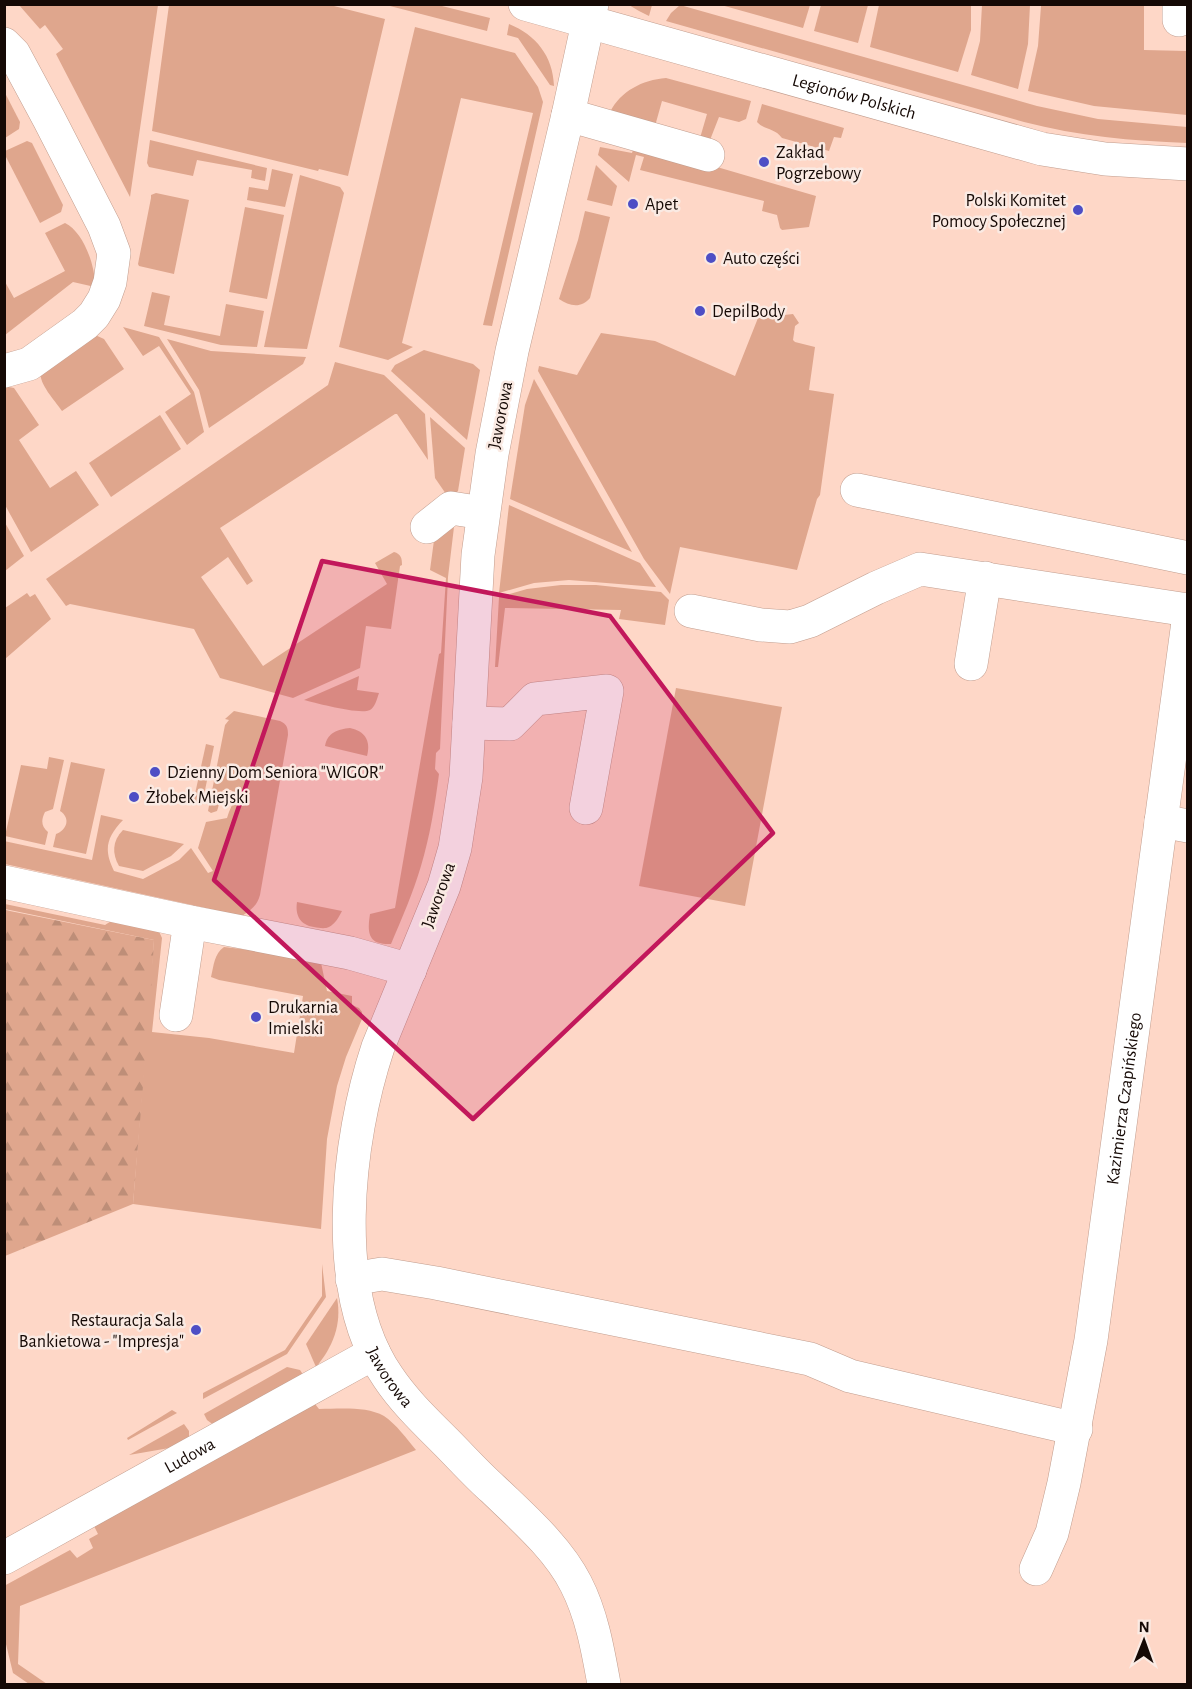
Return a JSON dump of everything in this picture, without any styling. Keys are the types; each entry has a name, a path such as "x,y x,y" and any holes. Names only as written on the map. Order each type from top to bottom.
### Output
{"street":[{"name":"Legionów Polskich","path":"525,4 590,13 1042,149 1105,159 1188,164"},
{"name":"Jaworowa","path":"590,13 512,351 492,454 483,513 475,597 466,777 455,848 444,885 370,1071 361,1108 351,1189 350,1238 352,1279 360,1316 374,1353 388,1377 412,1408 524,1518 565,1567 576,1584 585,1607 604,1684"},
{"path":"4,44 14,54 49,118 104,226 114,253 110,282 104,299 94,315 29,364 4,371"},
{"path":"568,115 708,155"},
{"path":"857,490 1188,558"},
{"path":"427,527 451,508 483,513"},
{"path":"691,611 761,625 790,627 810,621 920,569 1188,610"},
{"path":"971,664 985,578"},
{"name":"Kazimierza Czapińskiego","path":"1036,1569 1052,1533 1076,1429 1174,823 1188,622"},
{"path":"469,723 510,724 535,699 607,691 586,808"},
{"path":"4,882 350,953 410,970"},
{"path":"176,1015 190,922"},
{"path":"352,1279 382,1274 436,1283 810,1359 850,1376 1076,1429"},
{"name":"Ludowa","path":"4,1558 374,1353"}],"highlighted area":[{"path":"322,561 610,616 773,833 473,1119 214,880"}],"green space":[{"path":"810,4 803,28 721,5"},
{"path":"19,5 158,5 130,197 56,54 63,49 45,25 40,29"},
{"path":"169,5 330,5 385,19 348,176 319,169 318,171 152,131"},
{"path":"386,5 438,5 490,18 487,31"},
{"path":"629,5 652,5 649,16"},
{"path":"680,5 1037,106 1098,119 1187,127 1187,143 1105,137 1024,122 666,21"},
{"path":"821,5 868,5 858,43 814,31"},
{"path":"879,5 971,5 971,30 958,72 870,47"},
{"path":"982,5 1030,5 1028,44 1018,89 971,75 980,41"},
{"path":"1041,6 1144,6 1144,50 1187,51 1187,115 1094,106 1028,91 1038,46"},
{"path":"509,24 527,34 541,48 550,65 554,86 550,85 518,38 507,35"},
{"path":"415,27 515,53 538,87 543,102 492,326 483,325 533,113 461,98 402,343 413,347 388,360 339,347"},
{"path":"666,78 751,101 746,119 739,122 719,117 710,140 700,138 707,114 662,101 655,126 610,112 620,98 633,88 649,81"},
{"path":"4,91 20,122 19,129 5,138"},
{"path":"762,104 844,128 841,138 834,137 829,151 782,138 776,132 757,122"},
{"path":"150,140 267,168 265,181 251,178 252,170 197,160 193,176 149,167 147,163"},
{"path":"27,141 32,143 63,205 61,212 40,223 5,155 5,151"},
{"path":"635,143 816,196 809,227 782,230 777,215 762,211 764,201 640,170 644,157 636,155 629,182 598,155 600,147 632,153"},
{"path":"596,165 617,186 612,206 587,200"},
{"path":"272,169 293,174 285,207 247,200 249,187 268,190"},
{"path":"300,175 340,187 344,193 307,349 264,347"},
{"path":"156,193 189,200 174,274 138,264 151,195"},
{"path":"245,207 284,215 267,299 229,292"},
{"path":"585,211 610,217 590,298 583,304 575,305 559,299"},
{"path":"65,223 78,234 88,251 95,287 73,282 5,335 4,280 14,298 65,271 45,233"},
{"path":"152,292 170,296 164,325 220,336 226,304 264,311 257,347 221,345 144,326"},
{"path":"793,314 799,323 795,326 793,340 815,347 809,390 834,394 820,495 797,570 680,547 670,594 644,559 538,371 539,366 577,375 601,333 655,341 735,376 758,318"},
{"path":"123,327 159,337 194,392 204,432 187,445 165,412 191,394 159,346 143,356"},
{"path":"93,334 104,339 124,369 62,411 45,387 40,371"},
{"path":"167,339 211,351 306,357 303,364 209,428 199,390"},
{"path":"424,350 473,364 480,370 467,440 391,371 395,365"},
{"path":"335,362 384,375 425,414 428,460 395,414 220,528 253,581 247,585 228,557 201,577 263,666 387,584 375,563 394,552 398,554 402,565 400,566 391,629 366,626 360,668 293,698 220,678 194,629 70,604 66,606 46,579 328,385"},
{"path":"534,379 632,552 510,499 525,405"},
{"path":"4,386 14,388 39,425 19,440 50,488 76,471 99,505 31,552 5,505"},
{"path":"160,415 181,449 111,497 89,463"},
{"path":"430,417 465,448 458,491 454,494 446,494 435,478"},
{"path":"509,505 640,563 656,587 569,580 534,583 499,593"},
{"path":"4,521 24,556 5,571 4,571"},
{"path":"454,527 448,577 440,749 436,753 435,769 439,774 434,809 424,855 411,896 391,944 383,944 373,940 369,932 370,914 395,908 441,653 446,578 430,570 435,533"},
{"path":"561,585 596,585 661,592 669,600 665,625 619,619 621,610 505,608 498,667 495,667 499,597 527,589"},
{"path":"27,593 30,597 35,594 51,619 5,659 5,608"},
{"path":"359,676 357,690 379,693 375,705 370,710 348,710 304,700"},
{"path":"676,688 782,707 745,906 639,886"},
{"path":"234,711 280,721 286,725 288,733 260,895 253,907 242,916 5,864 4,841 92,860 101,815 123,820 113,832 108,844 114,871 143,879 179,860 191,848 208,873 213,871 198,848 206,822 227,818 236,795 231,790 223,790 217,811 211,813 208,811 225,725 229,720 225,719"},
{"path":"350,728 360,732 366,738 367,756 325,746 328,738 334,732"},
{"path":"206,744 214,746 202,805 193,803"},
{"path":"49,757 64,760 53,809 45,812 43,818 42,823 48,832 45,845 5,836 21,765 47,769"},
{"path":"71,762 105,769 86,854 53,847 56,834 63,830 66,824 66,817 60,811"},
{"path":"123,830 184,844 171,856 143,871 119,866 114,848"},
{"path":"297,902 342,911 329,927 309,926 300,919"},
{"path":"5,904 105,925 119,916 156,925 162,938 152,1032 209,1038 294,1053 303,996 211,977 215,960 224,947 320,958 327,991 352,996 352,1005 362,1012 362,1019 337,1086 327,1139 321,1229 133,1204 154,940 5,909"},
{"path":"5,910 154,940 133,1204 5,1256"},
{"path":"322,1264 326,1297 287,1354 203,1399 203,1393 285,1350 322,1296"},
{"path":"337,1298 338,1317 335,1335 316,1367 306,1344"},
{"path":"287,1367 300,1370 304,1376 215,1426 207,1420 204,1414"},
{"path":"315,1404 319,1409 361,1409 384,1416 397,1427 416,1450 20,1606 18,1664 47,1684 29,1684 13,1673 5,1640 4,1586 70,1550 77,1558 93,1548 89,1539 98,1534 93,1524"},
{"path":"172,1410 177,1413 128,1440 127,1438"},
{"path":"184,1424 189,1431 189,1440 175,1447 129,1455"}],"place":[{"name":"Zakład Pogrzebowy","path":"764,162"},
{"name":"Apet","path":"633,204"},
{"name":"Polski Komitet Pomocy Społecznej","path":"1078,210"},
{"name":"Auto części","path":"711,258"},
{"name":"DepilBody","path":"700,311"},
{"name":"Dzienny Dom Seniora \"WIGOR\"","path":"155,772"},
{"name":"Żłobek Miejski","path":"134,797"},
{"name":"Drukarnia Imielski","path":"256,1017"},
{"name":"Restauracja Sala Bankietowa - \"Impresja\"","path":"196,1330"}]}
